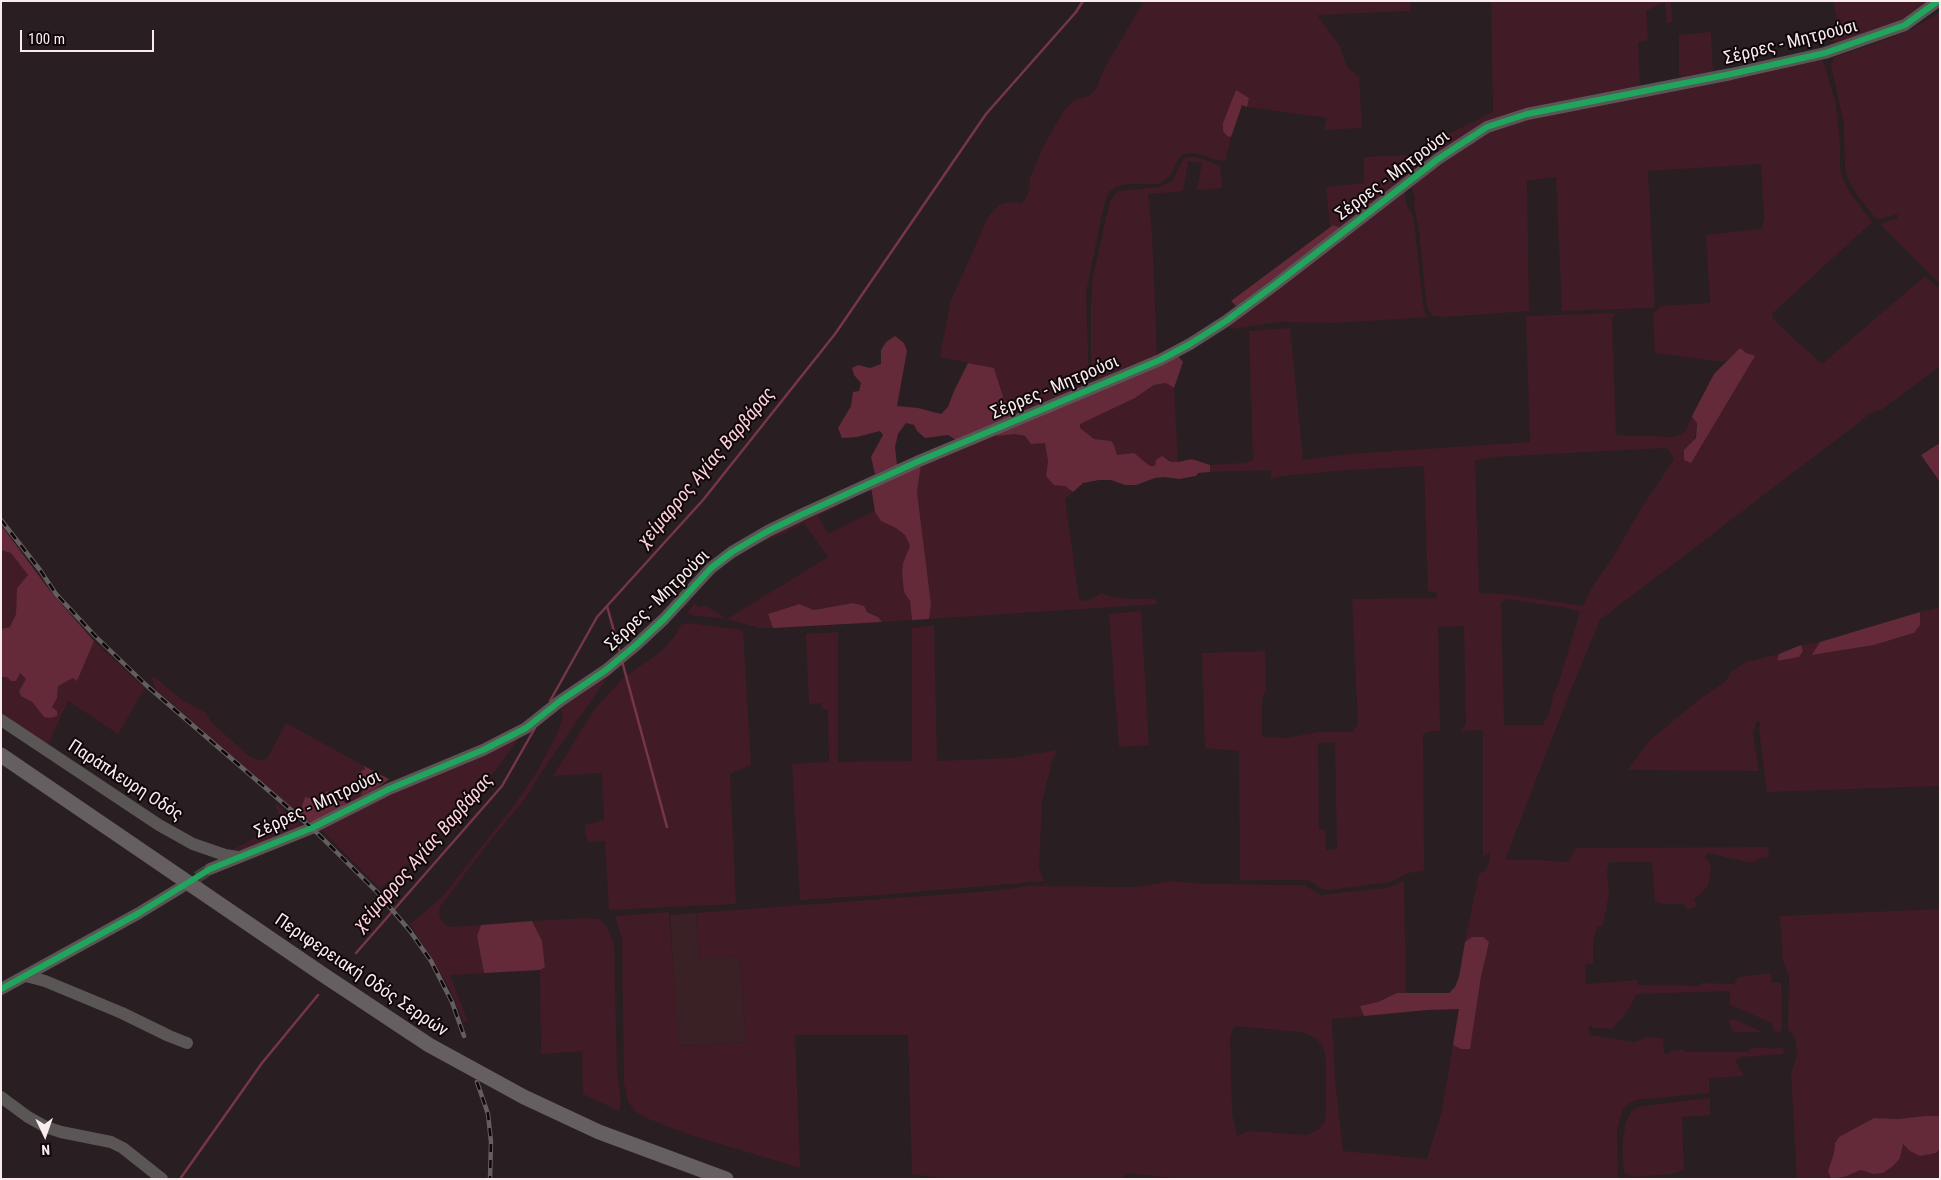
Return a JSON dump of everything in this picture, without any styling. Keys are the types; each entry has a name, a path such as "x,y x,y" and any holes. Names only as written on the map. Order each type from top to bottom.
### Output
{"main road":[{"name":"Περιφερειακή Οδός Σερρών","path":"1,755 429,1045 524,1097 599,1132 726,1179"}],"street":[{"name":"Σέρρες - Μητρούσι","path":"210,869 312,828 389,789 483,750 526,728 560,701 606,670 636,645 664,619 698,580 732,552 804,514 964,442 1160,360 1190,344 1226,321 1276,284 1438,159 1487,127 1527,114 1732,74 1825,53 1905,25 1938,1"},
{"name":"Παράπλευρη Οδός","path":"1,720 159,825 193,844 238,857"},
{"path":"1,989 139,914 180,888"},
{"path":"26,976 45,981 95,1001 187,1043"},
{"path":"1,1097 8,1104 46,1127 111,1142 123,1148 160,1177"}],"shaded area":[{"path":"1144,1 1410,1 1411,11 1317,15 1340,46 1347,67 1359,77 1362,128 1324,130 1327,118 1247,107 1249,98 1241,93 1227,136 1231,137 1226,160 1221,161 1194,153 1187,153 1179,158 1172,173 1158,184 1126,184 1116,187 1109,192 1104,205 1086,292 1089,384 1014,415 1012,408 1005,403 994,368 940,357 950,303 988,217 999,205 1008,202 1022,203 1028,194 1030,178 1045,143 1065,109 1076,99 1089,96 1096,89 1104,69"},
{"path":"1491,1 1671,1 1672,22 1667,23 1665,2 1646,11 1648,40 1638,42 1640,87 1486,123 1438,153 1436,140 1493,112"},
{"path":"1833,1 1932,1 1903,23 1837,42 1830,41 1827,38 1840,35"},
{"path":"1940,8 1940,284 1881,225 1898,218 1898,214 1877,220 1857,195 1847,177 1844,124 1831,65 1834,57 1910,30 1937,14"},
{"path":"1711,32 1713,75 1681,80 1681,75 1679,74 1679,35"},
{"path":"1821,60 1824,63 1836,105 1840,144 1840,169 1843,179 1851,194 1872,222 1772,313 1773,318 1822,364 1925,276 1940,289 1940,366 1881,410 1867,414 1866,417 1600,620 1505,860 1568,862 1576,848 1768,847 1769,857 1752,863 1707,853 1705,858 1709,861 1711,869 1708,886 1694,900 1697,906 1688,909 1683,904 1655,902 1652,862 1609,862 1607,872 1609,893 1603,925 1597,927 1593,941 1593,964 1585,964 1586,984 1637,980 1637,985 1701,986 1701,983 1734,984 1738,977 1771,973 1771,982 1781,983 1782,1030 1777,1033 1773,1030 1772,1023 1730,1005 1730,991 1637,994 1623,1018 1617,1022 1613,1029 1595,1028 1589,1025 1589,1035 1635,1042 1647,1037 1663,1038 1664,1054 1682,1049 1685,1052 1749,1052 1750,1049 1759,1047 1773,1049 1783,1047 1784,1054 1743,1057 1735,1060 1744,1076 1709,1078 1709,1093 1637,1100 1628,1104 1623,1109 1617,1128 1618,1179 1184,1179 1125,1173 1124,1179 946,1179 912,1174 908,1035 795,1035 800,1168 690,1135 646,1118 636,1112 628,1102 624,1082 622,938 616,917 669,912 679,1046 746,1042 740,956 699,959 696,913 1003,890 1028,886 1135,887 1170,881 1203,884 1304,885 1321,895 1386,888 1404,880 1406,994 1397,993 1378,1002 1360,1006 1364,1016 1332,1019 1335,1079 1343,1151 1427,1159 1441,1114 1453,1045 1461,1049 1470,1048 1488,943 1472,937 1465,942 1479,874 1485,871 1490,853 1483,857 1483,732 1481,730 1460,731 1466,724 1464,626 1438,627 1440,731 1430,731 1423,734 1424,871 1408,873 1390,882 1330,890 1322,889 1310,881 1302,880 1240,880 1239,751 1205,748 1202,653 1265,651 1266,689 1262,700 1262,737 1286,738 1318,732 1353,732 1358,724 1352,599 1437,598 1437,593 1428,591 1424,466 1347,470 1282,476 1271,479 1271,470 1210,472 1210,465 1245,463 1253,460 1249,331 1290,328 1303,460 1349,454 1530,442 1526,316 1616,313 1612,319 1616,435 1673,437 1681,435 1686,430 1692,417 1697,423 1691,463 1732,356 1724,362 1655,353 1653,314 1661,306 1710,303 1706,235 1761,229 1764,219 1761,164 1648,171 1655,307 1562,311 1556,177 1527,181 1529,311 1446,317 1433,316 1428,310 1419,229 1414,207 1415,197 1410,186 1492,129 1548,115","holes":["1665,448 1670,451 1674,459 1593,586 1583,606 1504,594 1479,593 1475,461 1494,457","1507,599 1568,608 1580,612 1558,685 1554,692 1549,714 1542,725 1504,725 1501,602","1335,742 1337,849 1326,850 1325,830 1319,829 1318,743","1234,1026 1302,1032 1315,1038 1323,1046 1326,1060 1326,1111 1325,1121 1319,1129 1308,1135 1248,1131 1237,1136 1232,1114 1230,1038"]},
{"path":"1236,90 1249,98 1247,107 1242,105 1231,137 1227,136 1223,131 1223,123"},
{"path":"1433,154 1341,228 1334,225 1330,226 1326,187 1364,183 1364,157"},
{"path":"1197,157 1220,166 1222,188 1197,190 1202,163 1188,161 1183,191 1148,194 1152,233 1157,355 1095,380 1091,361 1093,277 1110,201 1118,191 1160,187 1172,181 1184,158"},
{"path":"1404,191 1407,207 1412,213 1414,221 1423,305 1425,314 1429,317 1335,323 1279,322 1233,329 1228,327"},
{"path":"1333,225 1341,228 1236,306 1231,301"},
{"path":"895,336 904,343 907,351 897,406 918,408 941,414 948,407 968,363 994,368 1005,403 1012,408 1014,415 956,440 948,435 925,438 917,431 914,425 906,423 898,434 895,447 897,465 875,474 871,457 883,435 880,431 857,437 842,438 838,428 851,406 853,392 859,391 861,383 854,375 852,368 858,365 870,368 881,364 881,350 886,342"},
{"path":"1740,348 1746,353 1755,356 1691,463 1684,460 1684,450 1696,438 1697,423 1692,417 1693,414 1714,374"},
{"path":"1177,355 1183,362 1174,388 1166,383 1154,385 1135,398 1080,424 1080,428 1094,439 1111,441 1117,455 1134,453 1150,466 1155,466 1156,460 1162,456 1171,462 1192,459 1210,465 1210,472 1198,473 1196,476 1179,479 1155,478 1136,485 1125,485 1111,480 1099,480 1083,483 1073,492 1065,486 1054,485 1046,476 1048,461 1045,443 1031,444 1025,436 1015,434 997,436 994,433"},
{"path":"1166,383 1174,388 1178,462 1171,462 1168,458 1155,466 1150,466 1144,460 1117,455 1114,445 1094,439 1080,429 1079,424 1135,398 1154,385"},
{"path":"994,433 997,436 1015,434 1045,443 1048,461 1046,476 1073,492 1065,499 1079,599 1090,600 1101,593 1128,599 1155,599 1158,604 929,619 931,604 917,492 921,465"},
{"path":"1940,443 1940,482 1921,455"},
{"path":"921,465 917,492 931,604 929,619 912,620 910,601 904,592 902,573 903,563 910,546 905,535 896,528 881,521 875,512 871,487"},
{"path":"838,503 839,506 818,516 828,534 874,511 881,521 896,528 905,535 910,546 903,563 902,573 904,592 910,601 912,620 882,622 878,617 853,603 814,610 799,604 791,606 768,614 773,628 759,628 727,619 828,557 804,523 783,534 758,543 729,562 694,591 689,598 691,600 683,610 683,606 697,584 760,539"},
{"path":"1,525 51,592 94,641 77,681 73,678 58,686 57,698 52,707 57,711 57,716 50,718 44,717 32,702 21,696 19,691 26,679 20,673 16,681 11,681 7,677 1,677 1,629 10,627 16,614 17,588 28,575 11,553 1,550"},
{"path":"1,550 11,553 28,575 17,588 16,614 10,627 1,629"},
{"path":"694,603 699,607 706,606 727,619 695,616 687,613"},
{"path":"853,603 864,606 867,612 878,617 882,622 773,628 768,614 799,604 814,610"},
{"path":"1940,607 1940,786 1767,792 1759,729 1761,722 1757,721 1753,733 1759,771 1628,770 1649,741 1701,698 1726,681 1730,673 1746,662 1779,654 1777,661 1798,657 1803,651 1801,645 1820,642 1813,655 1874,645 1914,633 1920,625 1920,612"},
{"path":"1141,611 1149,745 1119,747 1109,614"},
{"path":"1920,612 1920,625 1914,633 1874,645 1812,655 1820,642"},
{"path":"688,623 743,630 751,765 730,774 736,904 609,910 605,841 588,842 585,832 585,825 604,820 602,773 553,776 594,710 622,679 663,650 675,636 681,625"},
{"path":"934,625 937,761 1012,758 1057,750 1052,761 1042,802 1039,868 1044,881 800,900 792,764 829,762 828,709 822,709 821,703 809,704 806,634 838,632 838,762 912,761 912,628"},
{"path":"652,635 642,649 607,678 524,800 440,907 439,915 443,923 450,927 481,925 477,936 484,973 450,975 468,1022 463,1021 450,989 410,924 442,897 513,807 538,770 558,732 563,717 560,708"},
{"path":"94,641 145,688 118,734 68,701 48,745 1,713 2,676 7,677 19,673 26,679 19,691 21,696 32,702 37,710 52,707 58,692 57,686 73,678 77,680"},
{"path":"1801,645 1803,651 1799,657 1777,661 1779,654"},
{"path":"151,677 156,678 182,700 206,713 212,723 249,756 258,760 267,759 286,723 364,766 363,791 360,797 347,804 334,793 326,791 325,794 316,800 305,797 298,817 156,689"},
{"path":"525,730 496,770 464,808 419,855 380,889 322,830 403,787"},
{"path":"364,766 389,779 360,797 364,781 359,773 365,769"},
{"path":"326,791 334,793 347,804 315,821 310,822 298,817 305,797 316,799 325,794"},
{"path":"274,802 302,826 246,849 230,851 280,825 279,815"},
{"path":"1940,909 1940,1116 1898,1119 1874,1118 1839,1137 1835,1143 1828,1171 1831,1179 1797,1179 1791,1074 1797,1049 1795,1038 1788,1029 1789,976 1783,961 1780,916"},
{"path":"696,913 699,959 740,956 746,1042 678,1046 670,915"},
{"path":"599,919 606,925 614,944 617,1069 621,1104 619,1111 583,1094 582,1051 541,1054 540,970 545,967 542,941 532,921"},
{"path":"532,921 542,941 545,967 540,970 484,973 477,936 481,925"},
{"path":"1472,937 1483,937 1489,942 1481,977 1470,1049 1461,1049 1453,1045 1459,1009 1364,1016 1360,1006 1378,1002 1397,993 1449,993 1455,987 1459,977 1465,942"},
{"path":"1731,1019 1763,1032 1733,1032 1729,1023"},
{"path":"1710,1098 1710,1115 1682,1117 1684,1170 1672,1174 1633,1177 1624,1173 1622,1145 1626,1122 1631,1112 1643,1106"},
{"path":"1940,1116 1940,1149 1936,1153 1920,1156 1910,1151 1903,1144 1900,1158 1883,1173 1873,1174 1861,1170 1844,1177 1831,1179 1828,1171 1835,1143 1839,1137 1874,1118 1898,1119"},
{"path":"1903,1144 1910,1151 1936,1153 1940,1149 1940,1179 1832,1179 1844,1177 1861,1170 1873,1174 1900,1158"}],"waterway":[{"name":"χείμαρρος Αγίας Βαρβάρας","path":"550,701 597,617 703,500 835,334 986,114 1076,12 1083,1"},
{"path":"607,606 620,653"},
{"path":"622,661 667,827"},
{"name":"χείμαρρος Αγίας Βαρβάρας","path":"356,953 502,786 535,728"},
{"name":"χείμαρρος Αγίας Βαρβάρας","path":"180,1179 262,1063 318,995"}],"tunnel":[{"path":"182,887 210,869"}],"railway":[{"path":"1,520 56,594 95,636 146,685 312,828 377,892 410,931 431,961 452,1002 464,1036"},
{"path":"477,1082 488,1114 491,1142 490,1179"}],"cycle path":[{"path":"1,989 139,913 210,869 312,828 389,789 483,750 526,728 560,701 606,670 636,645 664,619 711,568 732,552 768,531 919,461 1160,360 1190,344 1226,321 1276,284 1438,159 1487,127 1527,114 1731,74 1825,53 1905,25 1938,1"}]}
